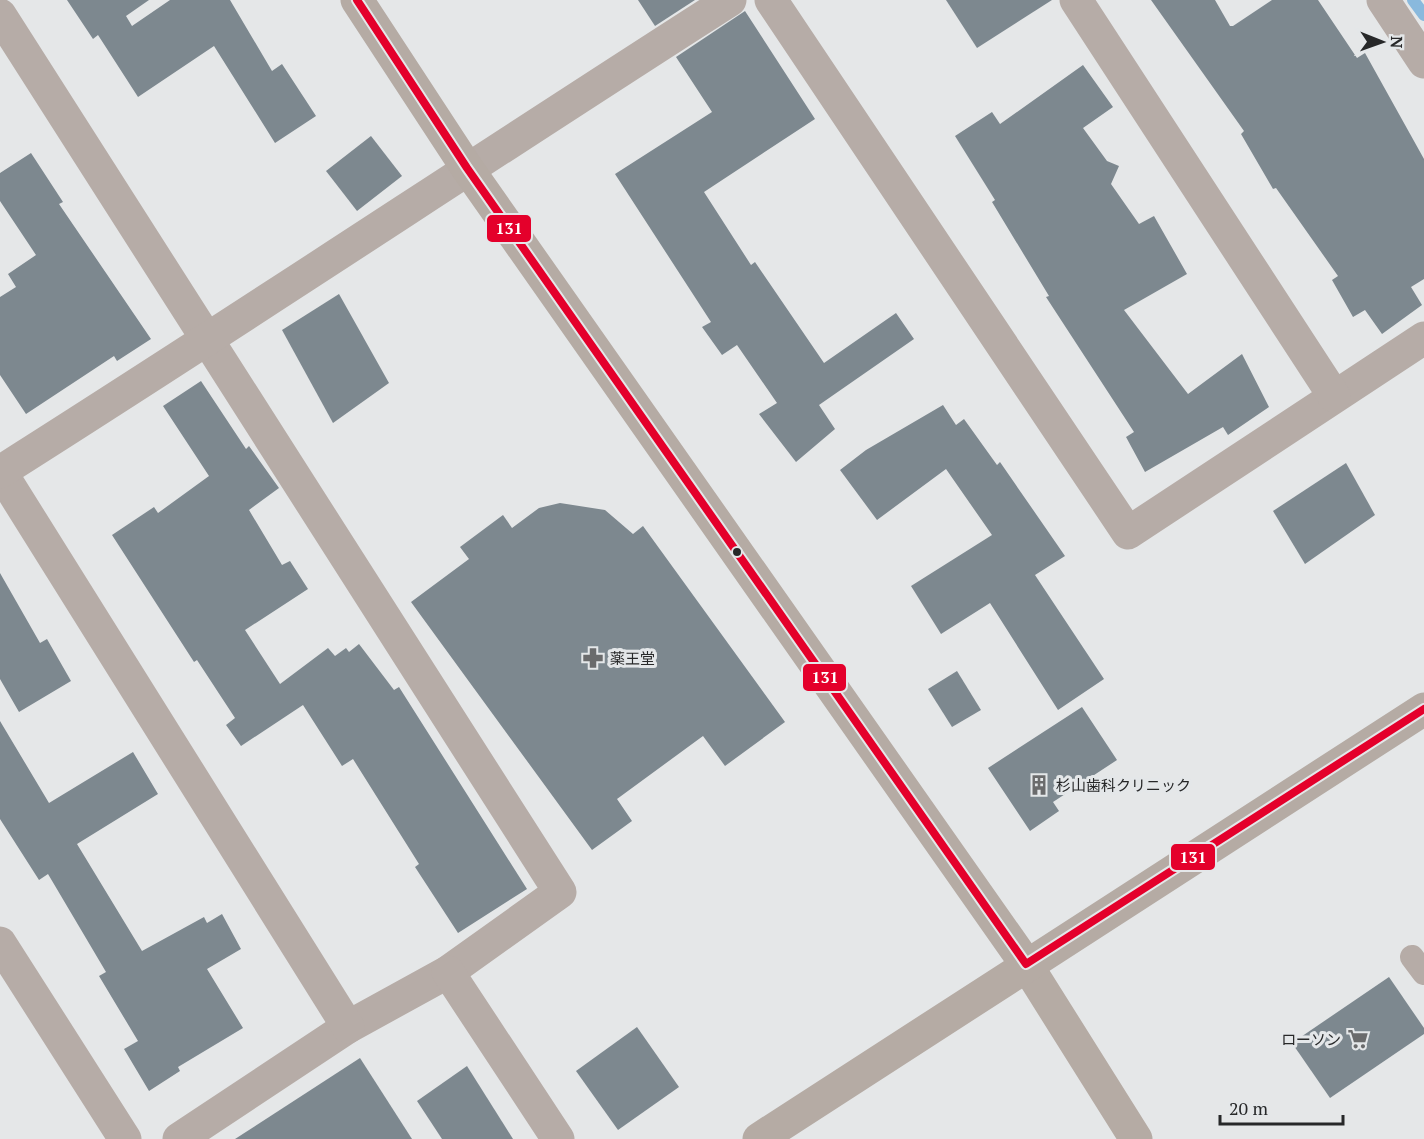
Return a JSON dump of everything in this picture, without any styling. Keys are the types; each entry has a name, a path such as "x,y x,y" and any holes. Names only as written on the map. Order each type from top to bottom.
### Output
{"street":[{"path":"357,0 467,168 1026,964 1136,1139"},
{"path":"348,1026 0,472 208,340 467,168 730,0"},
{"path":"771,0 1128,533 1424,338"},
{"path":"1076,0 1334,396"},
{"path":"1383,0 1424,63"},
{"path":"0,15 560,892 448,972 348,1026 179,1139"},
{"path":"759,1139 1026,964 1424,709"},
{"path":"0,943 125,1139"},
{"path":"448,972 558,1139"}],"building":[{"path":"67,0 149,0 126,16 132,26 170,0 230,0 272,71 282,64 316,116 275,143 214,46 138,97 98,35 93,39"},
{"path":"638,0 695,0 655,26"},
{"path":"946,0 1052,0 977,48"},
{"path":"1151,0 1215,0 1230,26 1233,26 1272,0 1318,0 1357,58 1365,53 1424,159 1424,279 1411,287 1422,305 1382,334 1365,310 1353,317 1332,280 1338,276 1276,188 1273,189 1241,134 1244,131"},
{"path":"745,11 815,119 704,192 751,265 755,262 824,363 896,313 914,339 819,405 835,429 796,462 759,414 777,403 737,345 722,355 702,327 711,322 615,174 712,112 676,57"},
{"path":"1083,65 1113,107 1083,128 1107,161 1119,166 1111,184 1139,224 1154,216 1187,274 1124,310 1188,394 1242,354 1269,407 1228,435 1223,427 1145,472 1126,437 1134,432 1046,297 1049,296 992,202 995,200 955,136 992,112 1000,124"},
{"path":"371,136 402,176 357,211 326,171"},
{"path":"31,153 63,202 59,204 151,339 117,361 114,356 26,414 0,375 0,297 16,287 8,274 36,255 0,201 0,173"},
{"path":"339,294 389,383 333,423 282,330"},
{"path":"201,381 246,449 249,446 279,488 249,510 282,565 290,561 308,589 245,630 280,684 328,648 335,656 346,648 349,652 359,644 394,690 399,687 527,889 458,933 415,867 419,864 353,759 342,766 303,705 241,746 226,725 235,718 197,660 194,662 112,535 154,507 158,513 209,476 163,406"},
{"path":"943,405 956,425 964,419 997,465 1000,462 1065,556 1035,575 1104,679 1058,710 990,603 941,634 911,586 992,535 946,469 877,520 840,470 866,450"},
{"path":"1346,463 1375,515 1305,564 1273,511"},
{"path":"560,503 605,510 633,534 643,526 785,722 725,766 703,736 617,799 632,821 592,850 411,602 469,559 460,547 503,515 512,528 539,508"},
{"path":"0,573 40,643 47,639 71,681 19,712 0,679"},
{"path":"957,671 981,710 952,727 928,689"},
{"name":"杉山歯科クリニック","path":"1082,707 1117,760 1053,802 1059,811 1030,831 988,768"},
{"path":"0,721 49,803 133,752 158,794 77,844 142,951 204,917 207,923 222,914 241,949 207,969 243,1028 178,1067 180,1071 149,1091 124,1049 138,1041 99,976 106,972 48,874 39,880 0,819"},
{"name":"ローソン","path":"1389,977 1424,1028 1424,1034 1330,1098 1292,1043"},
{"path":"637,1027 679,1087 618,1130 576,1071"},
{"path":"360,1058 412,1139 235,1139"},
{"path":"467,1066 513,1139 442,1139 417,1101"}],"waterway":[{"path":"1413,0 1424,15"}],"transit line":[{"name":"131","path":"357,0 467,168 1026,964 1424,709"}],"place":[{"name":"薬王堂","path":"593,658"},
{"name":"杉山歯科クリニック","path":"1039,785"},
{"name":"ローソン","path":"1358,1039"}]}
